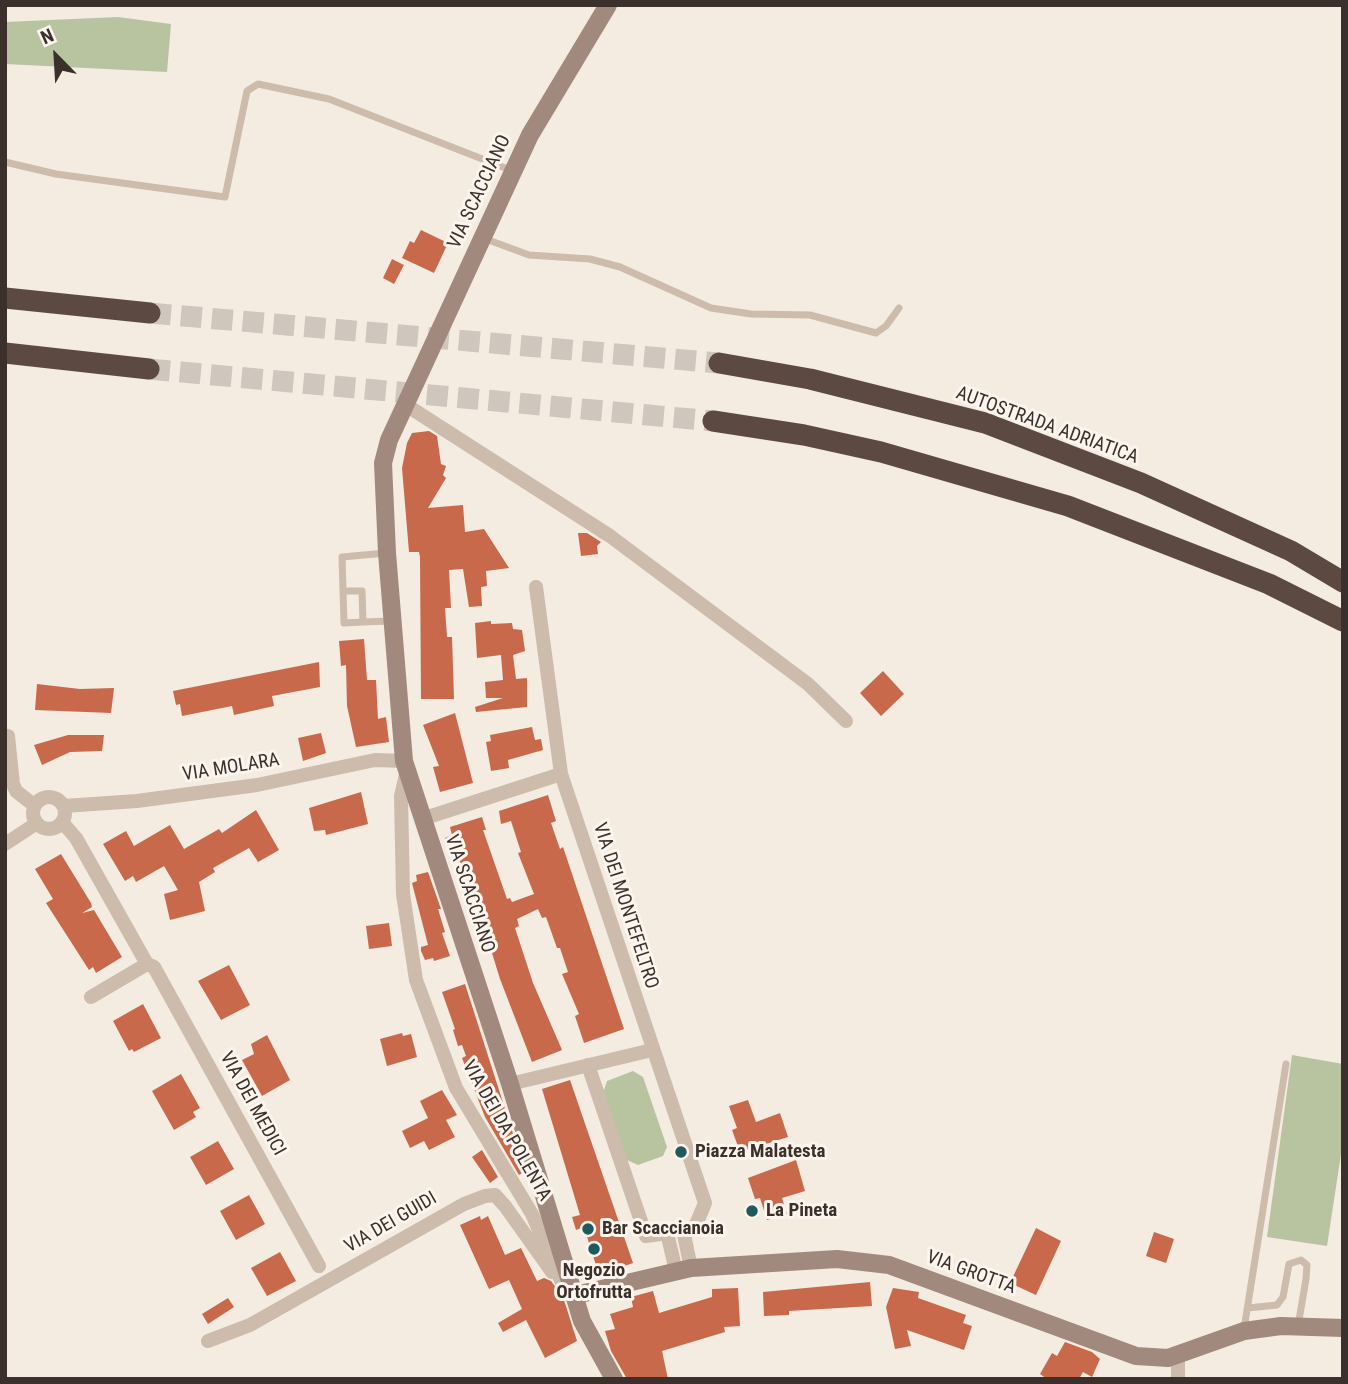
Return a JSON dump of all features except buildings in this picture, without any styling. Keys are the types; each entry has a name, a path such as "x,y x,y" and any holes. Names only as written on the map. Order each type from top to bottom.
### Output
{"highway":[{"path":"5,298 150,313"},
{"path":"5,353 149,369"},
{"name":"AUTOSTRADA ADRIATICA","path":"719,363 810,379 985,423 1141,484 1291,551 1343,582"},
{"path":"713,421 804,435 881,452 1068,506 1269,584 1343,621"}],"street":[{"name":"VIA SCACCIANO","path":"608,5 536,125 513,171 389,440 383,463 387,553 405,766 510,1084 570,1291 582,1321 614,1379"},
{"path":"406,405 610,536 808,684 846,721"},
{"name":"VIA DEI MONTEFELTRO","path":"536,587 561,774 652,1050"},
{"path":"8,736 13,784 11,795 35,806 33,814 37,822 50,828 62,822 64,806"},
{"name":"VIA MOLARA","path":"35,806 47,797 57,799 64,806 150,800 257,785 375,760 405,766"},
{"name":"VIA DEI DA POLENTA","path":"405,766 401,796 403,894 416,979 456,1088 532,1214 570,1291"},
{"path":"422,819 561,774"},
{"path":"5,844 37,822"},
{"name":"VIA DEI MEDICI","path":"62,822 76,838 147,964 154,967 319,1266"},
{"path":"91,997 147,964"},
{"path":"510,1084 652,1050 705,1203 695,1227 683,1230 683,1270"},
{"path":"588,1065 646,1236 667,1233 683,1270"},
{"name":"VIA DEI GUIDI","path":"208,1341 250,1325 464,1204 485,1196 495,1195 505,1206 570,1291"},
{"name":"VIA GROTTA","path":"570,1291 683,1270 837,1258 889,1265 1136,1356 1168,1359 1244,1331 1298,1326 1343,1328"},
{"path":"1178,1355 1178,1379"}],"lane":[{"path":"5,162 56,174 225,197 247,91 258,84 329,99 513,171"},
{"path":"482,237 529,255 590,259 620,267 711,308 751,314 810,315 876,333 886,326 899,307"},
{"path":"387,553 342,557 344,623 392,621"},
{"path":"343,592 362,591 363,622"},
{"path":"1244,1331 1286,1064"},
{"path":"1248,1308 1277,1305 1283,1297 1289,1264 1301,1259 1307,1265 1298,1326"}],"green space":[{"path":"118,17 171,24 167,72 5,64 5,22"},
{"path":"1292,1055 1343,1064 1343,1141 1327,1246 1267,1237"},
{"path":"633,1071 643,1077 667,1147 663,1156 638,1165 627,1160 603,1093 607,1081"}],"tunnel":[{"path":"150,313 719,363"},
{"path":"149,369 713,421"}],"place":[{"name":"Piazza Malatesta","path":"681,1152"},
{"name":"La Pineta","path":"752,1211"},
{"name":"Bar Scaccianoia","path":"588,1229"},
{"name":"Negozio Ortofrutta","path":"594,1249"}]}
